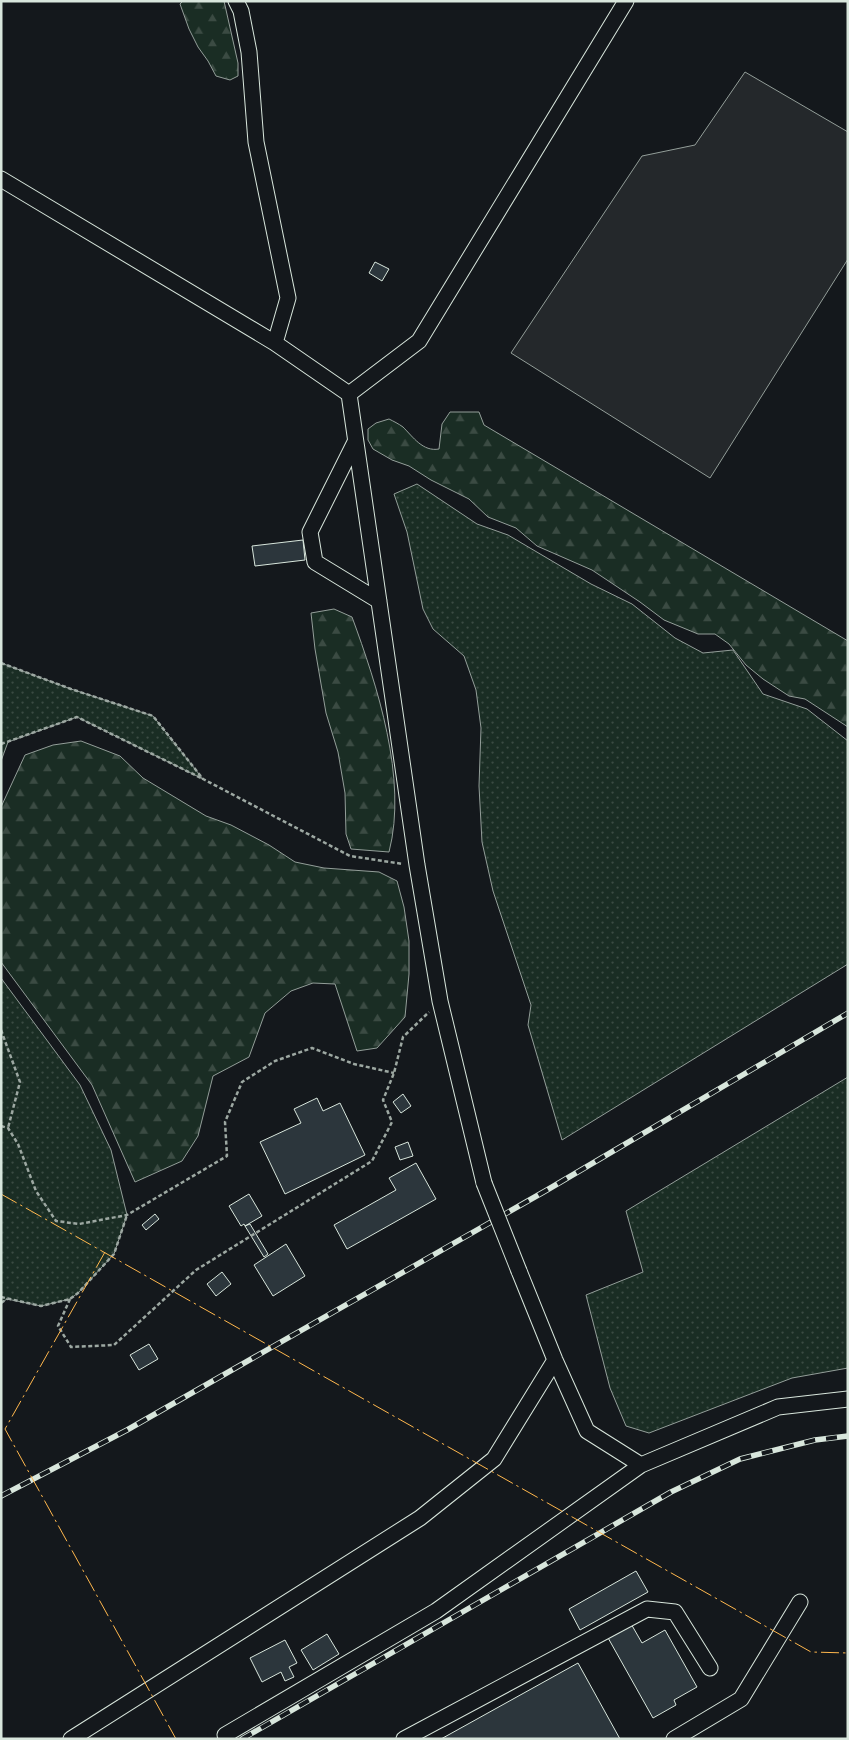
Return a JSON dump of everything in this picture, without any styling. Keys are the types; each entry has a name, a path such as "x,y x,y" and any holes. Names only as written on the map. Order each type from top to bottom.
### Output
{"street":[{"path":"236,1 241,11 249,52 256,142 288,298 275,343"},
{"path":"348,394 419,341 626,1"},
{"path":"1,179 275,343 348,394 417,866 440,1001 484,1184 555,1360 587,1431 641,1465"},
{"path":"355,442 310,532 315,562 379,601"},
{"path":"71,1739 420,1518 494,1460 555,1360"},
{"path":"228,1739 225,1735 436,1611 641,1465 778,1407 848,1399"},
{"path":"674,1739 741,1699 800,1602"},
{"path":"404,1739 647,1609 675,1612 710,1668"}],"path":[{"path":"1,663 71,690 153,716 203,779"},
{"path":"1,744 77,717 203,779 350,856 417,866"},
{"path":"70,1299 58,1326 71,1347 114,1346 196,1270 372,1161 392,1122 383,1100 394,1073 403,1038 440,1001"},
{"path":"1,1030 20,1082 8,1128"},
{"path":"1,1126 8,1128 18,1144 36,1191 56,1221 79,1224 127,1216 227,1156 224,1122 242,1082 275,1061 312,1048 354,1064 394,1073"},
{"path":"1,1297 41,1306 70,1299 78,1293 114,1254 127,1216"},
{"path":"1,1303 7,1299"}],"green space":[{"path":"183,1 224,1 238,63 238,76 230,80 216,76 189,29 180,4"},
{"path":"450,412 479,412 484,425 848,641 848,727 805,699 789,696 763,679 746,665 729,644 715,634 698,634 664,620 592,570 537,546 516,528 488,517 469,499 431,480 409,466 392,460 373,449 368,440 368,429 376,423 389,419 403,427 423,446 439,449 442,424"},
{"path":"417,484 477,524 508,535 591,584 632,604 675,638 703,653 733,650 763,694 807,709 848,741 848,964 562,1140 528,1025 531,1005 493,891 482,842 479,786 481,728 476,690 464,656 433,629 423,609 407,532 394,494"},
{"path":"334,609 352,617 380,702 392,763 395,794 394,824 389,852 351,849 346,834 345,793 338,752 326,713 311,613"},
{"path":"1,663 71,689 153,716 203,779 77,717 8,742 1,761"},
{"path":"81,741 120,756 143,778 206,816 231,825 269,845 295,862 324,868 379,872 397,881 404,907 409,941 409,974 405,1017 377,1048 357,1051 335,984 313,983 291,991 265,1013 249,1057 213,1076 198,1136 182,1161 135,1182 92,1085 1,962 1,807 25,755 53,745"},
{"path":"1,978 80,1085 111,1150 127,1215 114,1254 78,1293 70,1299 41,1306 7,1299 1,1303"},
{"path":"848,1077 848,1368 792,1378 649,1433 626,1426 610,1388 586,1295 643,1272 626,1211"}],"shaded area":[{"path":"745,72 848,132 848,259 710,478 511,353 642,156 695,145"}],"building":[{"path":"375,262 389,269 382,281 369,273"},
{"path":"303,540 305,560 255,566 252,546"},
{"path":"403,1094 411,1106 401,1113 393,1102"},
{"path":"317,1098 323,1111 340,1103 365,1155 285,1194 260,1142 301,1123 294,1109"},
{"path":"408,1142 413,1156 400,1160 395,1147"},
{"path":"416,1163 436,1199 347,1249 334,1225 396,1190 389,1178"},
{"path":"249,1194 262,1216 245,1226 244,1224 241,1226 229,1206"},
{"path":"155,1214 159,1219 146,1230 142,1225"},
{"path":"250,1224 268,1254 264,1257 245,1226"},
{"path":"286,1244 305,1276 273,1296 254,1265"},
{"path":"222,1272 231,1284 216,1296 207,1284"},
{"path":"149,1344 158,1359 139,1370 130,1355"},
{"path":"636,1571 648,1592 580,1630 569,1609"},
{"path":"630,1622 642,1643 665,1630 697,1687 674,1700 676,1705 653,1718 607,1636"},
{"path":"327,1634 339,1654 313,1670 301,1650"},
{"path":"285,1640 297,1663 289,1667 294,1677 285,1681 281,1672 262,1682 250,1658"},
{"path":"578,1663 620,1739 441,1739"}],"railway":[{"path":"1,1496 127,1430 547,1190 848,1013"},
{"path":"242,1739 671,1492 740,1459 815,1440 848,1436"}],"power":[{"path":"1,1194 811,1652 848,1653"},
{"path":"105,1252 5,1429 176,1739"}]}
